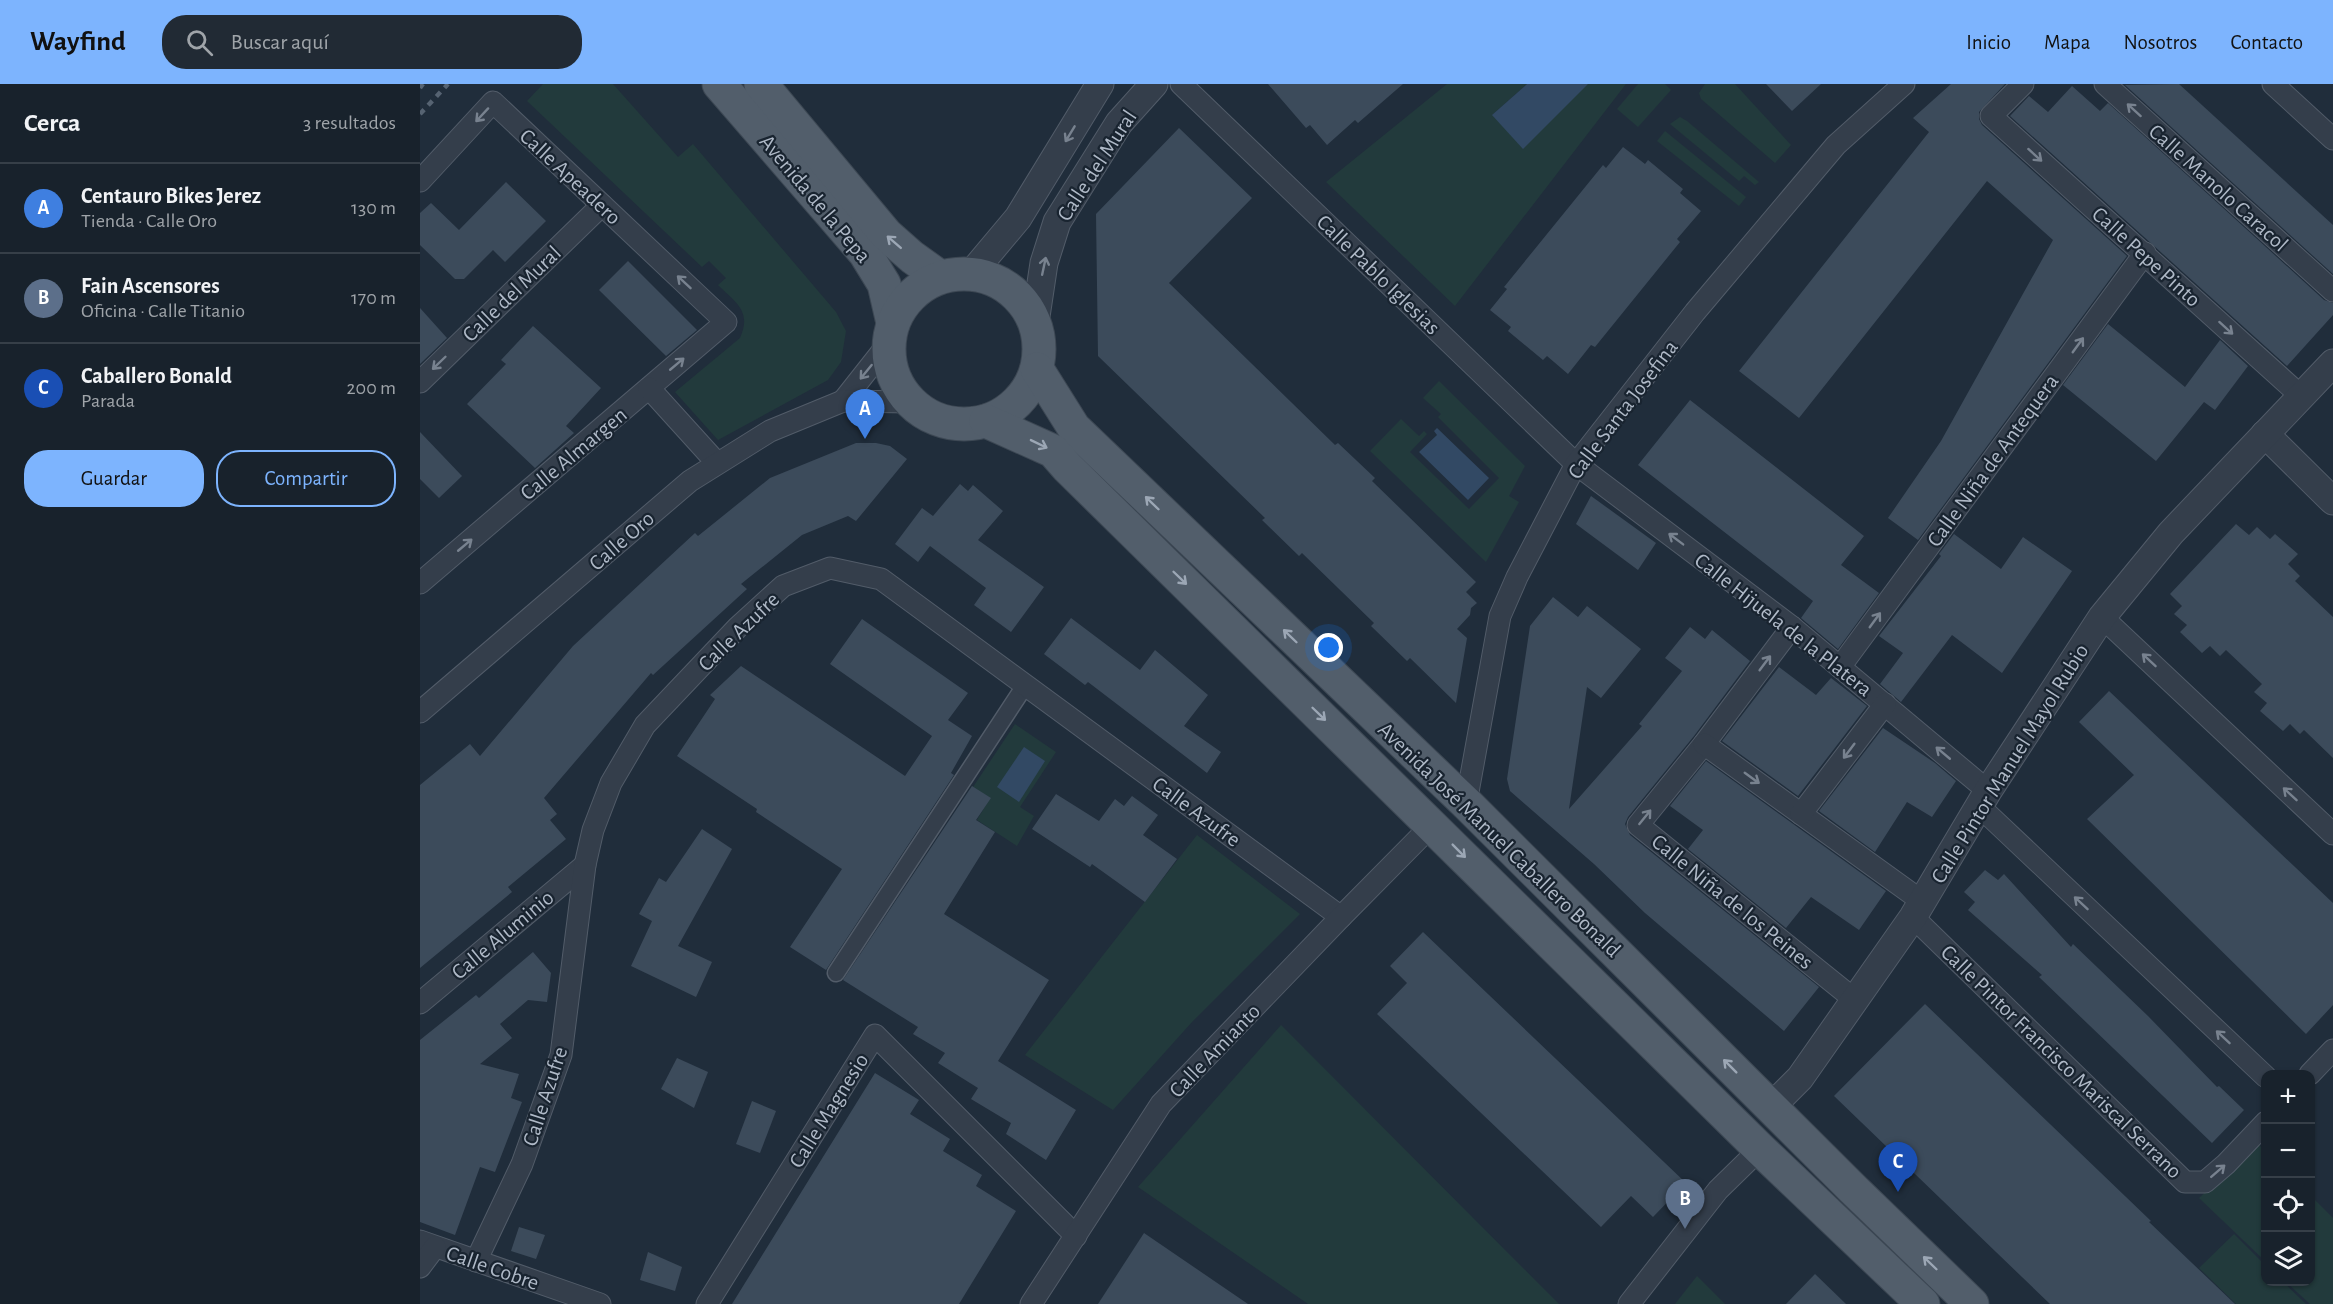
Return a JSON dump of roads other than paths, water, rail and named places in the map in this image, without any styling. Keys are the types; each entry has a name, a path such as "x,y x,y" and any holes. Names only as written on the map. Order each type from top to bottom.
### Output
{"main road":[{"name":"Avenida de la Pepa","path":"719,84 865,253 884,284 891,334"},
{"name":"Avenida de la Pepa","path":"761,84 886,234 912,258 956,276"},
{"path":"956,276 991,279 1010,289 1025,304 1035,323 1040,346 1037,369 1026,392 1008,410 986,421 965,424 945,422 926,414 910,402 898,385 890,365 891,334 904,303 920,288 956,276"},
{"name":"Avenida José Manuel Caballero Bonald","path":"1037,369 1074,428 1466,803 1972,1304"},
{"name":"Avenida José Manuel Caballero Bonald","path":"986,421 1053,451 1760,1149 1923,1304"}],"street":[{"name":"Calle del Mural","path":"956,276 1018,218 1100,84"},
{"name":"Calle del Mural","path":"1035,323 1044,263 1057,222 1119,123 1154,84"},
{"name":"Calle Pablo Iglesias","path":"1181,84 1576,464"},
{"name":"Calle Santa Josefina","path":"1466,803 1500,616 1576,464 1695,312 1836,145 1904,84"},
{"name":"Calle Pepe Pinto","path":"2023,84 1991,116 2302,397"},
{"name":"Calle Manolo Caracol","path":"2105,84 2333,291"},
{"path":"2273,84 2333,139"},
{"name":"Calle Apeadero","path":"420,181 493,102 726,322"},
{"name":"Calle del Mural","path":"420,381 602,205"},
{"name":"Calle Niña de Antequera","path":"1840,667 2145,254"},
{"name":"Calle Almargen","path":"420,583 726,322"},
{"name":"Calle Oro","path":"843,401 891,334"},
{"name":"Calle Pintor Manuel Mayol Rubio","path":"1772,1107 1800,1078 1918,910 1983,798 2103,617 2171,533 2333,363"},
{"path":"649,388 717,464"},
{"name":"Calle Oro","path":"420,712 690,481 770,431 843,401 910,402"},
{"path":"2265,434 2333,501"},
{"name":"Calle Hijuela de la Platera","path":"1576,464 1792,627 1885,704 1983,798"},
{"name":"Calle Azufre","path":"476,1261 522,1164 561,1055 585,865 593,830 611,783 645,725 738,627 783,586 830,568 881,579 1341,917"},
{"path":"2103,617 2333,834"},
{"name":"Calle Niña de los Peines","path":"1792,627 1704,744 1638,825 1855,1000"},
{"path":"836,974 1026,684"},
{"path":"1801,814 1885,704"},
{"name":"Calle Pintor Francisco Mariscal Serrano","path":"1704,744 1801,814 1918,910 2185,1182 2205,1182 2226,1164 2263,1124"},
{"path":"1983,798 2261,1073"},
{"name":"Calle Amianto","path":"1031,1304 1161,1104 1432,825"},
{"name":"Calle Aluminio","path":"420,1003 585,865"},
{"name":"Calle Magnesio","path":"707,1304 875,1035 1076,1236"},
{"path":"2314,1070 2333,1050"},
{"path":"1629,1304 1718,1190 1760,1149"},
{"path":"420,1267 427,1244"},
{"name":"Calle Cobre","path":"427,1244 600,1304"}],"water":[{"path":"1527,84 1588,84 1523,149 1492,115"},
{"path":"1437,428 1489,478 1468,500 1419,452 1437,435 1434,431"},
{"path":"1024,747 1045,761 1019,802 997,787"}],"railway":[{"path":"420,88 423,84"},
{"path":"420,114 448,84"}],"place":[{"name":"Centauro Bikes Jerez","path":"865,439"},
{"name":"Caballero Bonald","path":"1898,1192"},
{"name":"Fain Ascensores","path":"1685,1229"}]}
